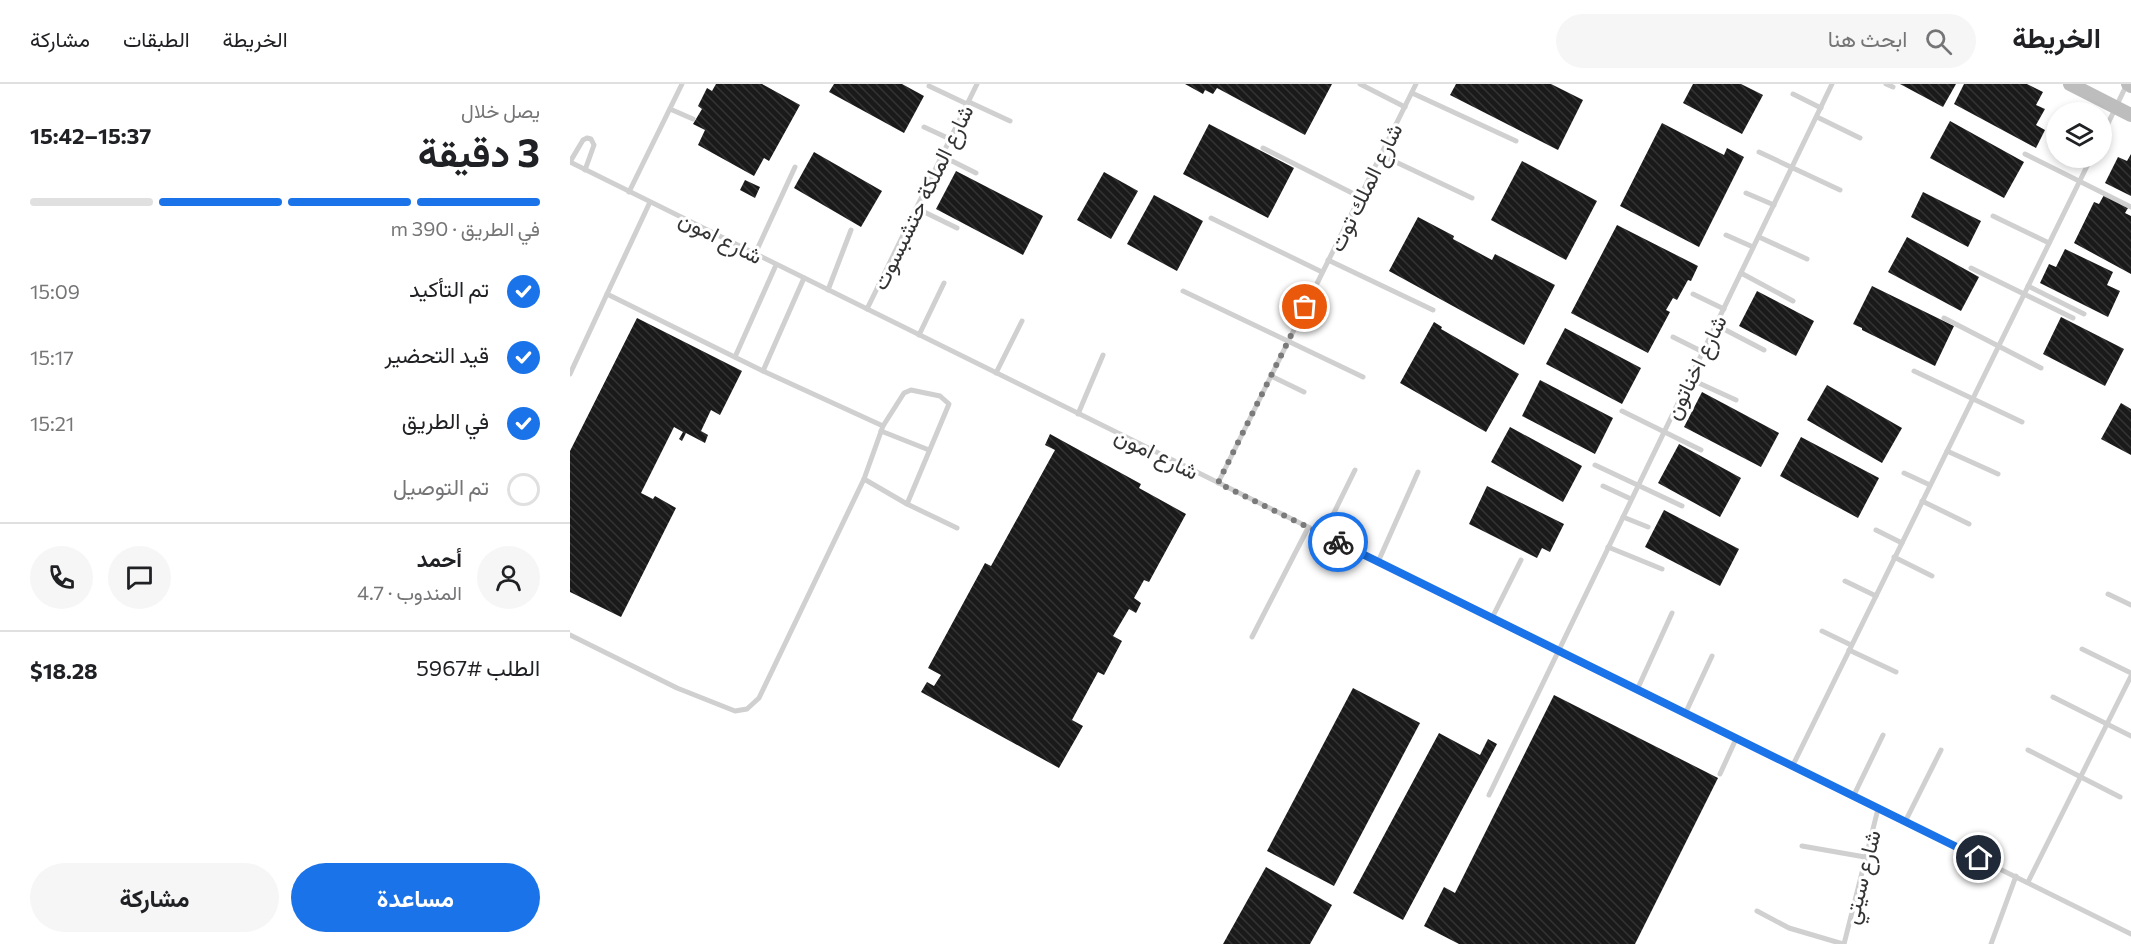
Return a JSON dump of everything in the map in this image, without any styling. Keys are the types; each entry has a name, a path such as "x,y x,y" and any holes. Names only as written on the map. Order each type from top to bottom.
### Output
{"street":[{"path":"2070,84 2131,115"}],"lane":[{"path":"629,192 682,84"},
{"name":"شارع الملكة حتشبسوت","path":"867,309 977,84"},
{"path":"1360,84 1405,107"},
{"name":"شارع الملك توت","path":"1218,483 1416,84"},
{"name":"شارع اخناتون","path":"1489,795 1833,84"},
{"path":"1886,84 1893,87"},
{"path":"2112,115 2128,85"},
{"path":"929,86 1010,121"},
{"path":"1412,93 1516,141"},
{"path":"1793,94 1821,108"},
{"path":"670,109 693,119"},
{"path":"1816,117 1860,138"},
{"path":"924,127 950,139"},
{"path":"570,162 583,140 591,139 594,145 585,170"},
{"path":"1263,148 1360,196"},
{"path":"1759,152 1840,190"},
{"path":"2025,154 2131,207"},
{"path":"1381,155 1472,198"},
{"path":"942,156 976,173"},
{"name":"شارع امون","path":"570,162 2131,934"},
{"path":"755,254 795,167"},
{"path":"1792,766 2086,168"},
{"path":"1746,193 1774,205"},
{"path":"570,374 650,202"},
{"path":"916,208 957,228"},
{"path":"1993,216 2049,243"},
{"path":"1210,218 1322,272"},
{"path":"828,290 851,230"},
{"path":"1726,235 1754,248"},
{"path":"1759,237 1807,259"},
{"path":"1328,260 1433,310"},
{"path":"735,357 776,265"},
{"path":"1971,268 2073,318"},
{"path":"1741,273 1793,301"},
{"path":"763,371 804,278"},
{"path":"919,335 944,283"},
{"path":"2028,286 2084,314"},
{"path":"1183,291 1363,377"},
{"path":"607,294 929,450"},
{"path":"1693,294 1724,309"},
{"path":"1944,318 2041,368"},
{"path":"996,373 1022,321"},
{"path":"1716,325 1764,350"},
{"path":"1673,337 1703,352"},
{"path":"1078,414 1103,356"},
{"path":"1914,371 2022,422"},
{"path":"1271,376 1304,392"},
{"path":"1690,379 1736,400"},
{"path":"570,635 677,688 735,711 747,709 759,698 864,479 882,428 904,393 911,390 940,396 949,404 907,504"},
{"path":"1622,411 1701,450"},
{"path":"1947,451 1998,474"},
{"path":"1595,465 1682,506"},
{"path":"1323,535 1355,470"},
{"path":"1378,562 1418,472"},
{"path":"1904,472 1930,485"},
{"path":"864,479 907,504 957,528"},
{"path":"1604,486 1631,499"},
{"path":"1922,501 1969,524"},
{"path":"1623,517 1647,527"},
{"path":"1252,637 1308,528"},
{"path":"1876,530 1902,543"},
{"path":"1608,547 1662,569"},
{"path":"1894,557 1932,576"},
{"path":"1492,618 1521,560"},
{"path":"1845,581 1875,596"},
{"path":"2108,594 2131,605"},
{"path":"1636,690 1672,613"},
{"path":"1822,631 1896,672"},
{"path":"2028,882 2131,675 2082,649"},
{"path":"1685,714 1712,656"},
{"path":"2053,697 2131,736"},
{"path":"1853,797 1883,735"},
{"path":"1720,774 1736,739"},
{"path":"1905,822 1941,750"},
{"path":"2028,750 2120,797"},
{"name":"شارع سيتي","path":"1843,944 1878,809"},
{"path":"1802,846 1865,857"},
{"path":"1991,944 2016,876"},
{"path":"1757,911 1789,928 1843,944"}],"building":[{"path":"716,84 762,84 800,105 769,161 764,158 754,176 698,145 705,130 693,124 702,109 698,106 707,88 712,91"},
{"path":"834,84 902,84 924,96 904,133 829,92"},
{"path":"1185,84 1332,84 1305,135 1217,88 1213,94 1205,90 1203,94"},
{"path":"1456,84 1551,84 1583,100 1558,150 1450,95"},
{"path":"1693,84 1741,84 1763,95 1742,134 1683,103"},
{"path":"1900,84 1956,84 1943,107"},
{"path":"1964,84 2027,84 2043,92 2036,105 2045,109 2036,125 2045,130 2036,148 1954,104"},
{"path":"1950,121 2024,162 2004,198 1930,158"},
{"path":"1662,123 1724,155 1727,148 1744,157 1699,247 1620,206"},
{"path":"1209,124 1294,168 1268,218 1183,174"},
{"path":"814,152 882,191 861,227 794,188"},
{"path":"2131,154 2131,196 2105,183 2118,157 2127,161"},
{"path":"1522,161 1597,201 1566,260 1491,220"},
{"path":"956,171 1043,216 1023,255 936,209"},
{"path":"1104,172 1138,191 1111,239 1077,220"},
{"path":"745,180 760,187 755,198 740,190"},
{"path":"1923,192 1981,221 1968,247 1911,217"},
{"path":"1154,195 1203,221 1177,271 1127,244"},
{"path":"2104,195 2128,208 2125,213 2131,216 2131,274 2074,243 2094,202 2099,204"},
{"path":"1418,217 1492,260 1495,254 1555,285 1524,345 1389,271"},
{"path":"1617,225 1698,266 1691,281 1688,280 1677,300 1673,298 1666,310 1670,312 1648,353 1571,313"},
{"path":"1907,237 1979,277 1961,311 1888,272"},
{"path":"2065,249 2113,272 2107,285 2120,291 2108,317 2040,283 2049,264 2056,267"},
{"path":"1872,286 1954,326 1935,366 1853,324"},
{"path":"1757,291 1814,321 1796,356 1739,326"},
{"path":"2061,317 2124,349 2105,386 2043,354"},
{"path":"637,318 742,371 720,415 711,410 701,431 708,435 705,443 686,433 682,441 679,439 683,432 674,427 641,493 653,499 655,496 676,508 621,617 570,592 570,451"},
{"path":"1434,322 1442,327 1441,329 1519,374 1486,432 1400,383"},
{"path":"1565,328 1641,368 1622,404 1546,364"},
{"path":"1540,380 1613,418 1595,454 1522,416"},
{"path":"1827,385 1902,428 1882,463 1807,420"},
{"path":"1702,392 1779,433 1761,467 1684,427"},
{"path":"2121,403 2131,409 2131,455 2101,439"},
{"path":"1510,427 1582,466 1563,502 1491,462"},
{"path":"1050,434 1141,484 1139,488 1186,514 1149,582 1144,580 1134,598 1141,603 1136,613 1129,609 1113,636 1122,641 1104,675 1098,672 1072,720 1083,726 1059,768 921,692 927,682 934,686 941,675 928,668 985,563 991,566 1055,450 1045,445"},
{"path":"1801,437 1879,478 1858,518 1780,476"},
{"path":"1679,444 1741,478 1720,517 1658,483"},
{"path":"1487,486 1564,524 1550,552 1542,548 1537,558 1469,524"},
{"path":"1664,510 1739,549 1720,586 1645,547"},
{"path":"1353,688 1420,723 1334,886 1267,851"},
{"path":"1554,695 1718,778 1635,944 1459,944 1424,926 1444,887 1455,893"},
{"path":"1439,733 1480,755 1488,739 1497,744 1403,920 1353,893"},
{"path":"1266,867 1332,905 1310,944 1223,944"}],"way so far":[{"path":"1305,307 1218,483 1338,542"}],"route":[{"path":"1338,542 1979,858"}]}
